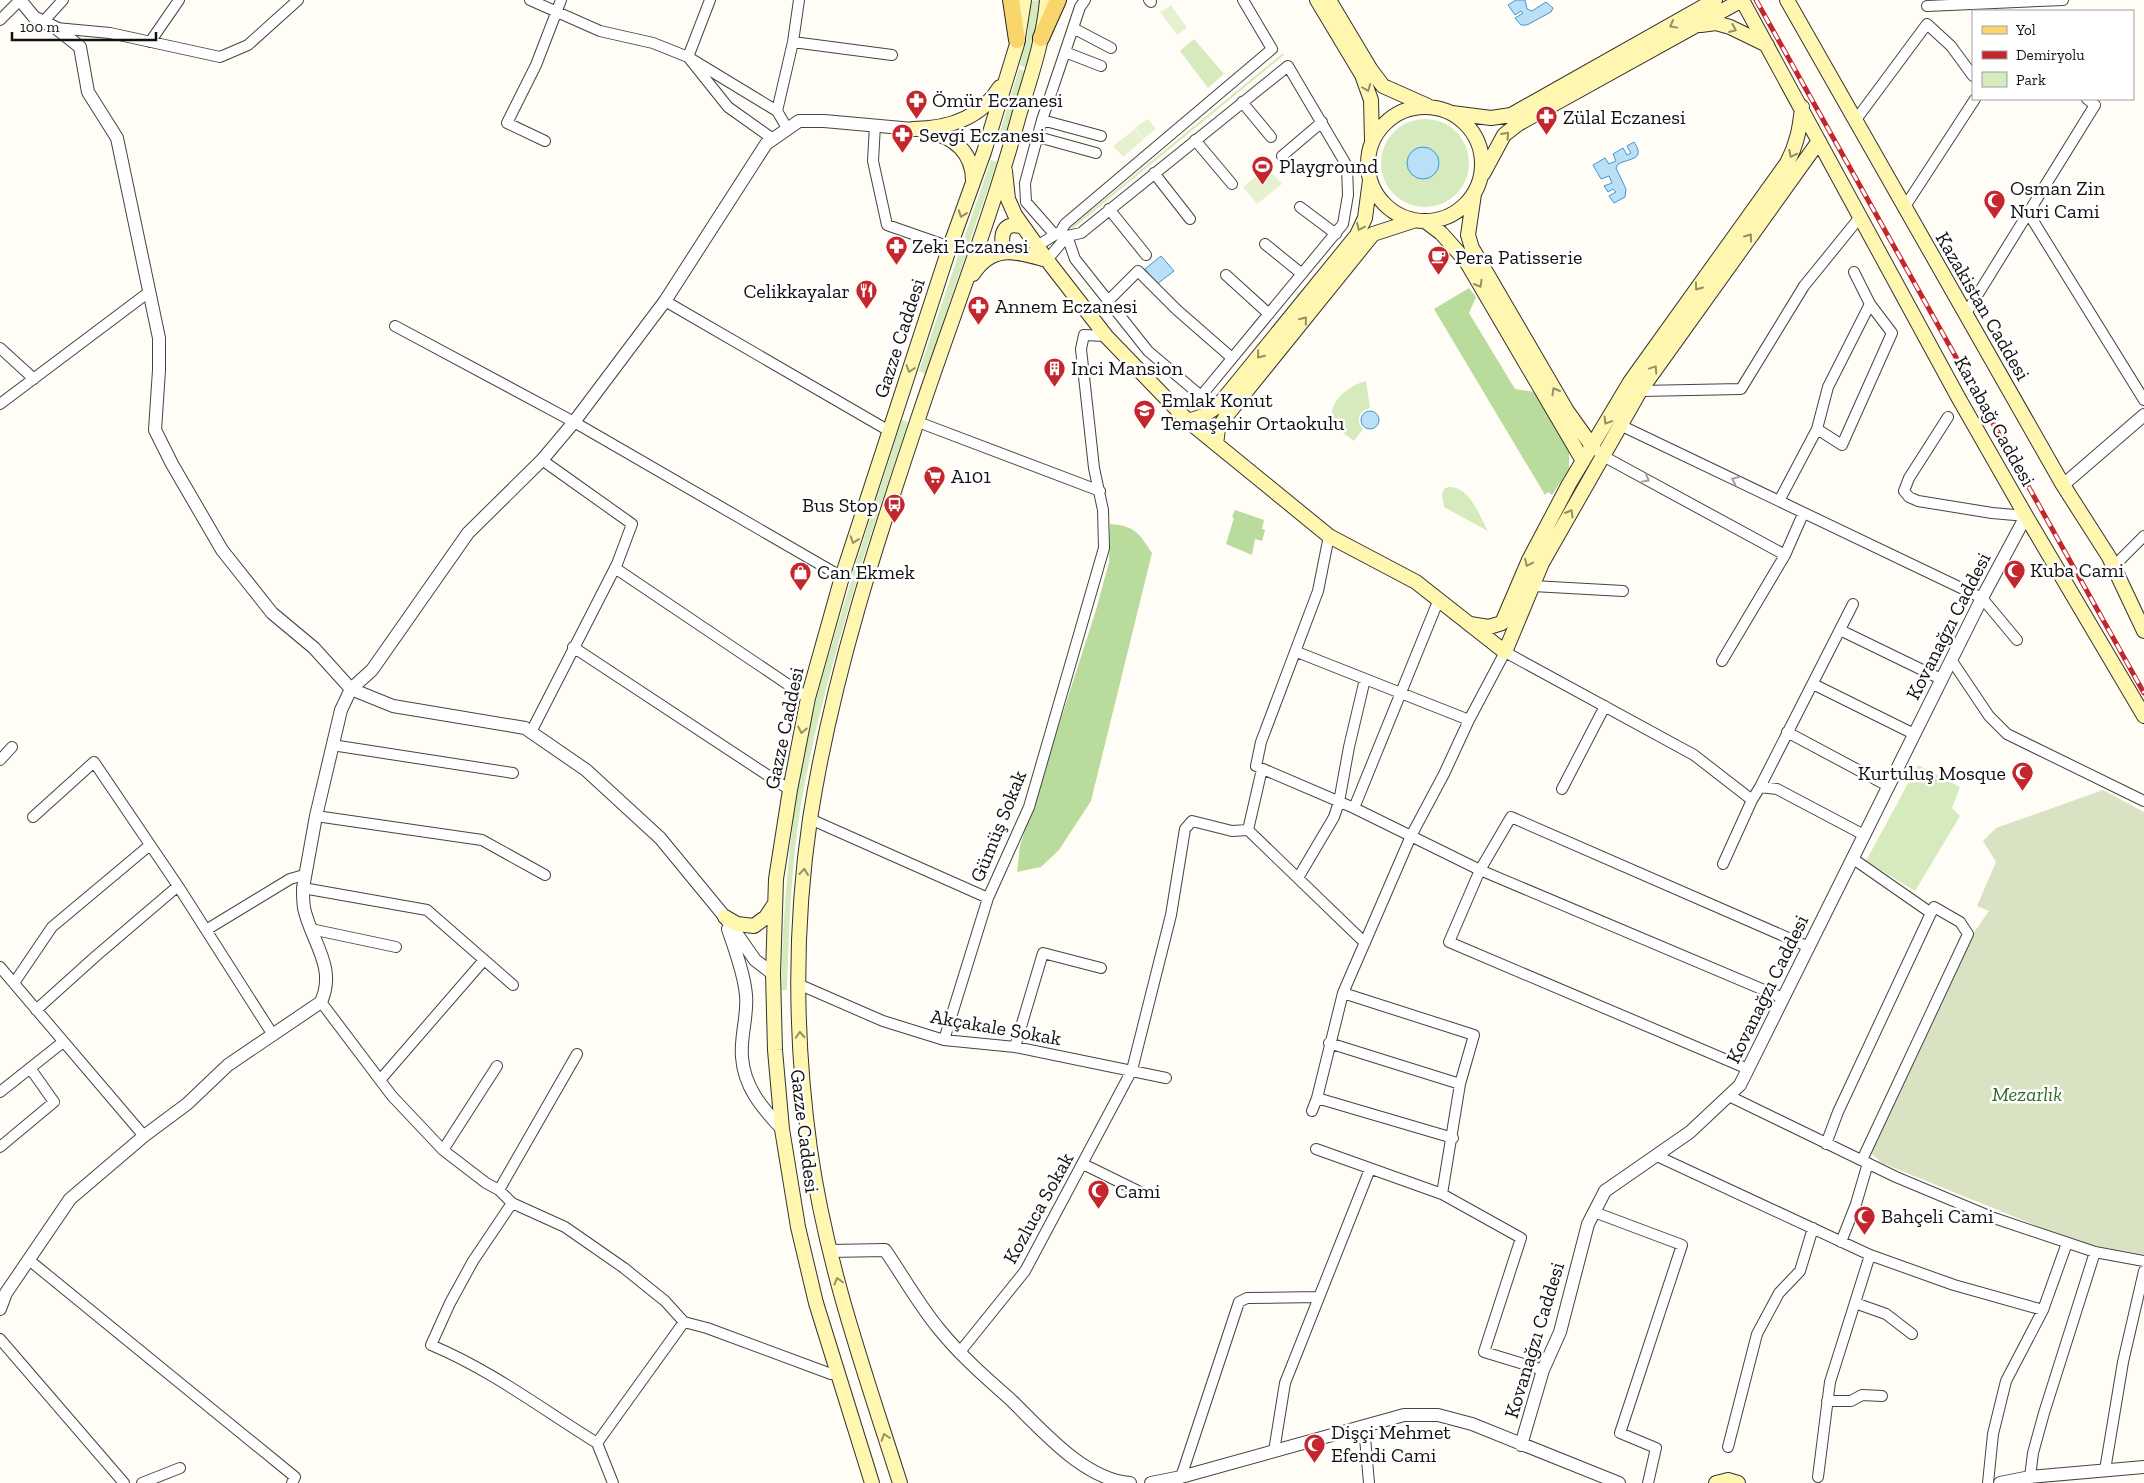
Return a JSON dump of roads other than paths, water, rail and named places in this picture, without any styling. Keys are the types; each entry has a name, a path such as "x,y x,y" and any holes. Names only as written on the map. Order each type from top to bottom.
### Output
{"main road":[{"path":"1011,0 1017,40"},
{"name":"Gazze Caddesi","path":"872,1483 816,1304 798,1227 782,1129 775,1050 773,974 776,879 790,790 808,698 842,577 1007,75 1017,40 1024,0"},
{"name":"Gazze Caddesi","path":"900,1483 843,1303 830,1251 810,1150 802,1067 798,984 802,893 810,819 832,707 863,589 1005,166 1041,38 1047,0"},
{"path":"1041,38 1058,0"},
{"path":"1188,421 1203,416 1218,406 1357,235 1365,218 1370,180 1368,161 1372,144 1371,100 1362,75 1317,0"},
{"path":"1330,0 1371,70 1383,86 1431,107 1449,112 1491,118 1511,114 1694,21 1742,0"},
{"path":"1694,21 1704,0"},
{"path":"1694,21 1715,0"},
{"name":"Karabağ Caddesi","path":"1742,0 1802,107 1860,218 2026,516 2144,716"},
{"name":"Kazakistan Caddesi","path":"1787,0 1965,315 2063,485 2113,567 2139,613 2144,631"},
{"path":"1694,21 1716,23 1730,27 1767,45"},
{"path":"1592,446 1567,411 1472,248 1468,235 1474,194 1481,176 1504,135 1518,124 1659,40"},
{"path":"913,129 930,129 969,118 993,98 1007,75"},
{"path":"1372,144 1381,128 1395,116 1412,108 1431,107"},
{"path":"1469,624 1489,627 1502,622 1529,560 1583,461 1630,382 1787,163 1797,140 1802,107"},
{"path":"1449,112 1465,123 1476,139 1482,157 1481,176"},
{"path":"913,129 941,134 951,139 970,162 972,185"},
{"path":"1005,166 1008,199 1015,215 1047,260 1106,336 1188,421 1329,536 1416,582 1505,652 1542,563 1640,390 1819,141"},
{"path":"1370,180 1378,196 1390,210 1419,221 1441,233 1466,261 1583,461"},
{"path":"1216,444 1218,429 1227,415 1373,234 1419,221 1444,218 1461,209 1474,194"},
{"path":"1010,252 1004,247 1002,235 1004,230 1012,225 1023,226"},
{"path":"959,303 980,263 993,255 1010,252 1047,260"},
{"path":"1502,622 1515,630"},
{"path":"725,917 737,924 754,926 766,918 774,905"},
{"path":"1716,1483 1728,1480 1738,1483"}],"street":[{"path":"0,20 20,0 34,17 56,28 80,47 88,92 117,138 159,338 159,370 154,430 222,550 272,614 314,648 351,689 394,706 525,728 586,770 660,838 725,917 755,960 773,974"},
{"path":"43,22 63,0"},
{"path":"150,42 179,0"},
{"path":"56,28 110,33 220,57 248,45 298,0"},
{"path":"530,0 600,31 653,43 688,57 777,111 787,128"},
{"path":"545,141 507,123 536,65 561,0"},
{"path":"688,57 710,0"},
{"path":"777,111 793,42 799,0"},
{"path":"1055,235 1026,202 1025,183 1042,120 1080,7 1086,0"},
{"path":"1037,246 1055,235 1272,49 1243,0"},
{"path":"1927,6 2063,0"},
{"path":"1855,121 1927,24 1951,46 1972,75"},
{"path":"1073,28 1111,48"},
{"path":"793,42 892,55"},
{"path":"1065,52 1101,66"},
{"path":"688,57 728,107 773,138"},
{"path":"1047,260 1067,236 1081,233 1288,66 1347,166 1347,205 1343,224 1201,396 1148,351 1075,260 1067,236"},
{"path":"1904,208 1974,100"},
{"path":"1965,315 2095,104 2089,100"},
{"path":"1242,102 1272,137"},
{"path":"1042,120 1101,136"},
{"path":"0,1309 3,1290 29,1260 70,1199 144,1136 187,1104 228,1065 322,1002 328,977 304,908 303,881 332,745 341,710 351,689 372,670 468,533 542,460 574,422 665,301 766,144 799,121 824,121 913,129"},
{"path":"1282,156 1322,122"},
{"path":"875,125 872,161 887,225 950,247"},
{"path":"1038,137 1096,153"},
{"path":"1195,140 1232,184"},
{"path":"1154,173 1190,219"},
{"path":"1300,207 1336,234"},
{"path":"1109,209 1146,254"},
{"path":"2027,212 2144,400"},
{"path":"1640,390 1741,389 1804,286 1860,218"},
{"path":"1265,244 1302,274"},
{"path":"1108,301 1138,271 1177,310 1232,358"},
{"path":"1817,429 1842,445 1892,333 1870,304 1854,272"},
{"path":"1226,275 1269,314"},
{"path":"0,404 149,292"},
{"path":"665,301 890,432"},
{"path":"1779,501 1817,429 1828,387 1870,304"},
{"path":"395,326 574,422 842,577"},
{"name":"Gümüş Sokak","path":"944,1040 988,898 1029,807 1083,626 1104,548 1100,491 1094,468 1081,349 1084,335 1106,336"},
{"path":"0,348 34,379"},
{"path":"2063,485 2144,415"},
{"path":"1948,417 1909,478 1904,491 1909,497 1918,500 1992,513 2026,516"},
{"path":"918,422 1100,491"},
{"path":"1620,425 1982,598 2017,640"},
{"path":"1592,446 1603,456 1785,555"},
{"path":"531,732 615,568 632,524 542,460"},
{"path":"1722,661 1785,555 1803,514"},
{"name":"Kovanağzı Caddesi","path":"1522,1445 1543,1370 1560,1332 1588,1224 1605,1191 1690,1132 1740,1085 1941,679 2026,516"},
{"path":"1329,536 1318,591 1261,742 1256,766 1354,808 1480,870 1783,998"},
{"path":"2113,567 2144,536"},
{"path":"615,568 808,698"},
{"path":"1533,586 1622,591"},
{"path":"1354,808 1439,600"},
{"path":"1723,864 1752,800 1853,604"},
{"path":"1840,630 1941,679"},
{"path":"573,647 790,790"},
{"path":"1296,652 1468,720"},
{"path":"1312,1110 1317,1098 1329,1043 1343,993 1411,836 1444,774 1468,720 1505,652 1694,755 1752,800"},
{"path":"1952,660 1989,716 2007,734 2144,800"},
{"path":"1298,878 1334,817 1339,802 1365,679"},
{"path":"1813,684 1914,734"},
{"path":"1562,789 1605,706"},
{"path":"1788,732 1888,786"},
{"path":"332,745 513,773"},
{"path":"0,760 12,747"},
{"path":"33,817 94,762 178,886 273,1035"},
{"path":"1262,769 1248,830 1365,943"},
{"path":"1760,786 1777,789 1864,835"},
{"path":"316,816 482,840 545,875"},
{"path":"1748,1069 1449,942 1480,870 1510,817 1808,947"},
{"path":"810,819 988,898"},
{"name":"Kozluca Sokak","path":"959,1352 1024,1271 1132,1070 1170,915 1185,829 1192,821 1232,830 1248,830"},
{"path":"14,983 52,926 150,845"},
{"path":"1852,858 1931,914"},
{"path":"206,930 290,879 303,881 427,910 513,985"},
{"path":"36,1010 178,886"},
{"path":"1826,1144 1838,1112 1934,907 1960,922 1968,934 1865,1162 1856,1204 1841,1242"},
{"path":"725,917 742,973 746,997 742,1057 747,1082 757,1102 782,1129"},
{"path":"311,929 396,947"},
{"path":"1015,1047 1043,953 1101,968"},
{"path":"380,1080 484,960"},
{"path":"0,967 144,1136"},
{"name":"Akçakale Sokak","path":"798,984 883,1021 944,1040 1015,1047 1166,1078"},
{"path":"1343,993 1474,1035 1460,1084 1453,1138 1442,1194"},
{"path":"322,1002 392,1096 443,1150 486,1183 499,1190 512,1203 565,1227 624,1268 665,1301 684,1322 708,1328 831,1374 839,1373"},
{"path":"0,1092 63,1042"},
{"path":"1329,1043 1460,1084"},
{"path":"499,1190 577,1054"},
{"path":"443,1150 497,1066"},
{"path":"0,1148 54,1102 30,1068"},
{"path":"1729,1096 1865,1162 1994,1218 2095,1252 2144,1261"},
{"path":"1317,1098 1453,1138"},
{"path":"1316,1149 1442,1194 1521,1238 1484,1352 1543,1370"},
{"path":"1657,1156 1870,1256 1954,1285 2043,1310"},
{"path":"1083,1164 1142,1193"},
{"path":"1274,1451 1285,1383 1370,1168"},
{"path":"512,1203 473,1261 450,1303 431,1345 460,1357 495,1379 512,1387 597,1443 613,1483"},
{"path":"1594,1212 1682,1246 1620,1433 1656,1448 1648,1483"},
{"path":"1728,1447 1757,1334 1779,1293 1800,1271 1813,1228"},
{"path":"1988,1483 1993,1434 2006,1381 2043,1310 2067,1243"},
{"path":"830,1251 885,1250 938,1328 959,1352 1070,1456 1096,1473 1130,1483"},
{"path":"2030,1477 2033,1454 2044,1413 2095,1252"},
{"path":"1818,1477 1830,1382 1870,1256"},
{"path":"29,1260 295,1478 292,1483"},
{"path":"2105,1470 2123,1362 2144,1271"},
{"path":"1181,1477 1239,1302 1247,1298 1319,1297"},
{"path":"1855,1303 1886,1314 1912,1334"},
{"path":"597,1443 684,1322"},
{"path":"0,1339 124,1483"},
{"path":"1827,1400 1851,1401 1862,1394 1882,1396"},
{"path":"1152,1483 1181,1477 1404,1414 1438,1415 1472,1424 1619,1483"},
{"path":"1364,1426 1369,1483"},
{"path":"2000,1483 2030,1477 2144,1467"},
{"path":"142,1483 180,1468"}],"water":[{"path":"1516,0 1525,0 1527,9 1532,11 1546,2 1553,8 1551,12 1527,25 1521,25 1515,18 1523,13 1521,11 1515,15 1508,5"},
{"path":"1634,142 1638,152 1635,158 1618,164 1616,168 1626,189 1625,197 1614,203 1609,196 1616,192 1613,189 1608,192 1604,186 1612,183 1609,176 1601,179 1593,165 1605,158 1609,164 1616,161 1613,154 1623,148 1627,155 1631,153 1627,146"},
{"path":"1423,147 1435,151 1439,163 1435,175 1423,179 1411,175 1407,163 1411,151"},
{"path":"1161,256 1174,271 1157,284 1145,269"},
{"path":"1370,411 1376,414 1379,420 1376,426 1370,429 1364,426 1361,420 1364,414"}],"railway":[{"path":"1756,0 2144,693"}],"place":[{"name":"Ömür Eczanesi","path":"916,119"},
{"name":"Zülal Eczanesi","path":"1547,136"},
{"name":"Sevgi Eczanesi","path":"903,154"},
{"name":"Playground","path":"1263,185"},
{"name":"Osman Zin Nuri Cami","path":"1994,219"},
{"name":"Zeki Eczanesi","path":"896,265"},
{"name":"Pera Patisserie","path":"1439,276"},
{"name":"Celikkayalar","path":"866,310"},
{"name":"Annem Eczanesi","path":"979,325"},
{"name":"Inci Mansion","path":"1055,387"},
{"name":"Emlak Konut Temaşehir Ortaokulu","path":"1145,430"},
{"name":"A101","path":"935,495"},
{"name":"Bus Stop","path":"894,524"},
{"name":"Kuba Cami","path":"2014,589"},
{"name":"Can Ekmek","path":"801,591"},
{"name":"Kurtuluş Mosque","path":"2022,792"},
{"name":"Cami","path":"1099,1210"},
{"name":"Bahçeli Cami","path":"1865,1235"},
{"name":"Dişçi Mehmet Efendi Cami","path":"1315,1463"}],"park label":[{"name":"Mezarlık","path":"2027,1094"}]}
